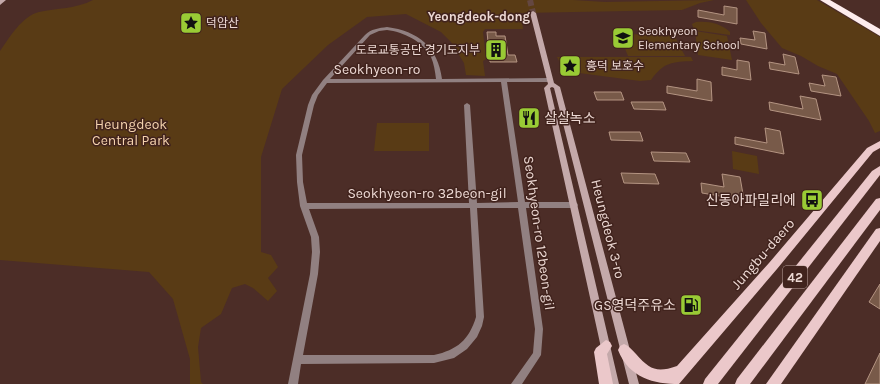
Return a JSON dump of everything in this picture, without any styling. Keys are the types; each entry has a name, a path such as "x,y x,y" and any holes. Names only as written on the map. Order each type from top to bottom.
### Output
{"highway":[{"path":"824,0 880,27"},
{"path":"833,0 867,22 880,33"}],"main road":[{"name":"Jungbu-daero","path":"670,384 773,266 870,150 880,144"},
{"name":"42","path":"710,384 875,174 880,170"},
{"name":"42","path":"742,384 880,202"},
{"path":"773,384 880,232"},
{"path":"606,346 600,352 606,384"},
{"path":"624,350 638,366 655,378 667,377 682,370"}],"street":[{"name":"Heungdeok 3-ro","path":"533,13 550,82 557,88 634,384"},
{"path":"325,81 369,34 383,28 398,30 415,37 421,42 435,60 439,80"},
{"name":"Seokhyeon-ro","path":"293,384 314,274 316,252 315,238 309,225 304,206 300,182 299,155 311,104 315,94 325,81 504,80 550,82"},
{"name":"Seokhyeon-ro 12beon-gil","path":"504,80 539,329 537,355 516,384"},
{"name":"Heungdeok 3-ro","path":"550,82 547,88 614,384"},
{"path":"298,360 434,359 448,356 462,348 473,337 478,328 480,317 467,104"},
{"name":"Seokhyeon-ro 32beon-gil","path":"304,206 574,205"}],"green space":[{"name":"Heungdeok Central Park","path":"93,0 573,0 605,2 714,0 700,3 682,10 521,13 523,29 485,29 483,32 486,59 483,61 485,76 466,75 464,63 451,42 441,32 406,14 367,17 328,45 282,89 261,157 261,252 271,255 278,267 268,278 277,291 268,301 253,288 245,284 232,288 221,314 201,328 198,347 201,382 203,384 190,384 190,359 173,299 149,272 0,260 0,51 16,28 33,14 80,5"},
{"path":"746,0 817,0 880,37 880,131 875,133 869,121 837,74 782,48 761,23"},
{"path":"696,22 710,22 718,25 730,32 730,35 694,30 692,24"},
{"path":"695,31 727,36 732,60 698,55"},
{"path":"619,34 674,35 685,56 628,56"},
{"path":"557,57 691,57 693,61 669,64 664,66 651,80 640,81 564,71"},
{"path":"377,123 429,123 429,151 374,151"},
{"path":"732,151 757,156 759,174 733,169"}],"building":[{"path":"724,6 737,8 737,24 698,17 698,10 724,15"},
{"path":"753,31 765,33 767,49 741,44 740,38 755,40"},
{"name":"도로교통공단 경기도지부","path":"487,32 496,32 496,36 505,36 508,55 515,55 517,62 490,62"},
{"path":"783,54 795,57 799,74 770,69 769,62 785,65"},
{"path":"737,60 749,62 751,80 722,75 722,67 737,70"},
{"path":"822,75 836,77 841,96 811,91 809,83 825,86"},
{"path":"697,79 711,82 712,101 667,93 667,86 697,91"},
{"path":"594,92 621,92 624,100 597,100"},
{"path":"800,96 816,99 821,120 770,110 769,102 803,109"},
{"path":"631,102 663,102 666,110 634,109"},
{"path":"765,128 780,131 784,154 735,144 735,137 767,143"},
{"path":"609,132 640,132 643,141 611,140"},
{"path":"651,152 686,153 690,162 654,161"},
{"path":"621,173 655,174 659,184 624,183"},
{"path":"722,174 740,177 744,200 702,193 701,183 724,187"},
{"path":"880,284 880,309 869,302"},
{"path":"880,353 880,384 865,384"}],"tunnel":[{"path":"530,0 533,13"}],"place":[{"name":"덕암산","path":"191,23"},
{"name":"Seokhyeon Elementary School","path":"623,38"},
{"name":"도로교통공단 경기도지부","path":"496,50"},
{"name":"흥덕 보호수","path":"570,66"},
{"name":"살살녹소","path":"529,118"},
{"name":"신동아파밀리에","path":"812,200"},
{"name":"GS영덕주유소","path":"691,305"}],"district":[{"name":"Yeongdeok-dong","path":"479,16"}]}
